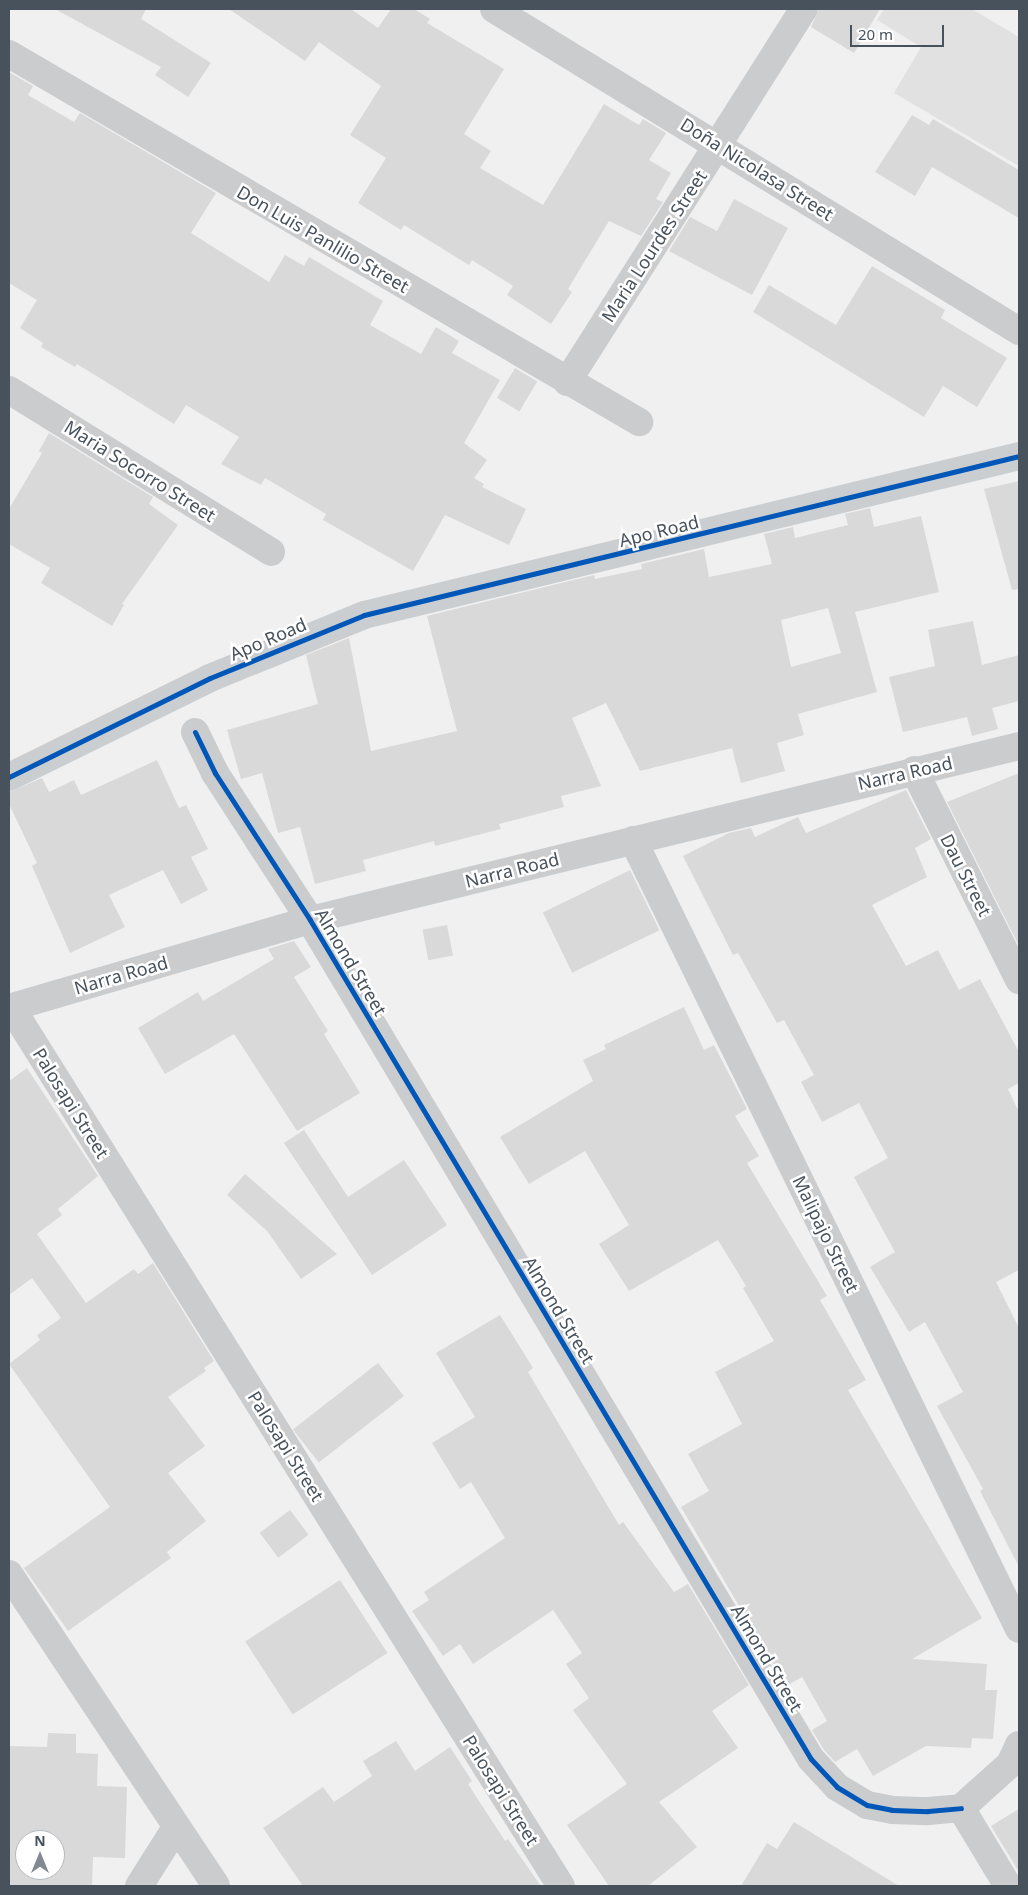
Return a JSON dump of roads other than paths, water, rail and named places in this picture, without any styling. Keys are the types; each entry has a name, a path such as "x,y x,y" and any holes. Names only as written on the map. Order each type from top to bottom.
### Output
{"street":[{"name":"Doña Nicolasa Street","path":"494,9 719,145 1019,331"},
{"name":"Maria Lourdes Street","path":"567,382 804,9"},
{"name":"Don Luis Panlilio Street","path":"9,54 567,382 639,422"},
{"name":"Maria Socorro Street","path":"9,390 270,552"},
{"name":"Apo Road","path":"9,777 210,678 364,615 1019,456"},
{"name":"Almond Street","path":"196,732 215,773 310,920 811,1759 837,1787 867,1805 892,1810 961,1808"},
{"name":"Narra Road","path":"10,1007 310,920 914,770 1019,746"},
{"name":"Dau Street","path":"914,770 1019,980"},
{"name":"Malipajo Street","path":"633,840 1019,1629"},
{"name":"Palosapi Street","path":"10,1007 562,1886"},
{"path":"9,1574 175,1829 216,1886"},
{"path":"1008,1886 961,1808 1010,1764 1019,1745"},
{"path":"139,1886 175,1829"}]}
